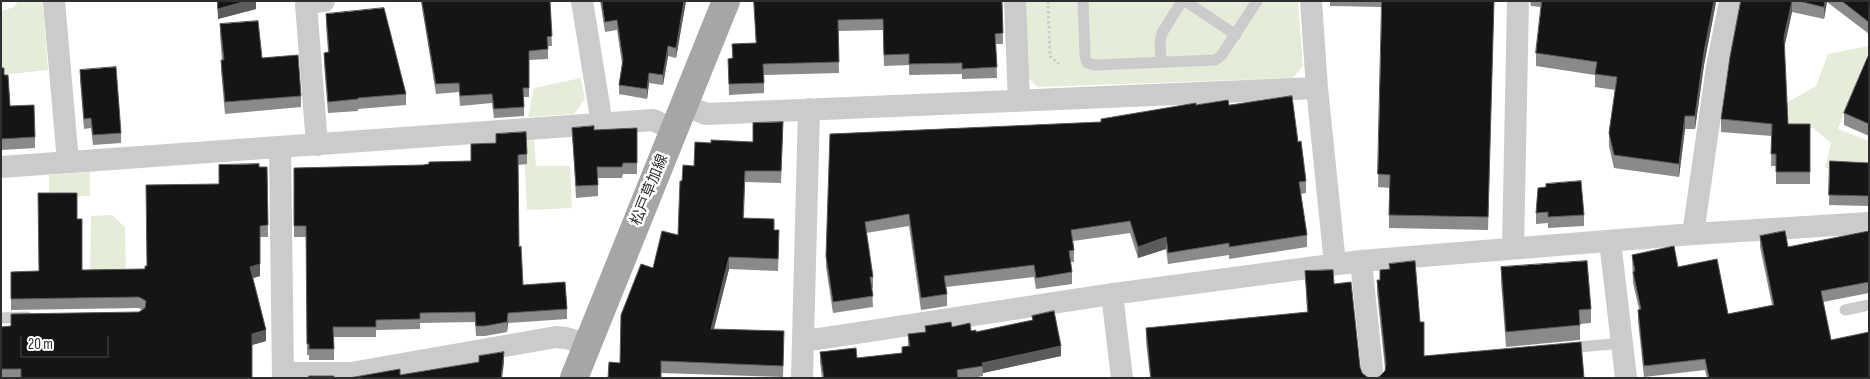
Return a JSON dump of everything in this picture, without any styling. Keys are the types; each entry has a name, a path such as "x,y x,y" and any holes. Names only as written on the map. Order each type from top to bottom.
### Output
{"main road":[{"name":"松戸草加線","path":"574,378 726,1"}],"street":[{"path":"54,1 68,162"},
{"path":"317,145 306,4 324,1"},
{"path":"582,1 602,124"},
{"path":"1015,1 1019,101"},
{"path":"1311,1 1317,88 1335,264"},
{"path":"1512,248 1518,1"},
{"path":"1693,234 1717,67 1730,1"},
{"path":"684,105 706,114 1317,88"},
{"path":"802,378 809,109"},
{"path":"1,167 653,120 674,130"},
{"path":"280,147 283,375 352,372 556,337 587,344"},
{"path":"804,339 818,339 1112,294 1361,261 1693,234 1869,223"},
{"path":"1610,241 1626,378"},
{"path":"1361,261 1373,378"},
{"path":"1112,294 1122,378"}],"lane":[{"path":"1082,1 1085,56 1088,63 1095,65 1215,60 1221,56 1257,1"},
{"path":"1161,62 1160,41 1162,32 1184,1 1236,34"},
{"path":"1846,310 1869,305"},
{"path":"1,318 41,317"},
{"path":"1555,350 1622,344"}],"path":[{"path":"1048,1 1050,56 1058,64"}],"green space":[{"path":"18,1 43,1 48,70 1,75 1,11 14,7"},
{"path":"1024,1 1298,1 1303,66 1293,78 1038,87 1028,78"},
{"path":"1869,46 1838,129 1869,141 1869,172 1825,168 1831,143 1813,128 1740,128 1758,103 1788,102 1816,86 1828,54"},
{"path":"581,78 585,99 574,114 528,117 534,88"},
{"path":"534,140 536,166 570,166 572,208 527,210 524,151 512,142"},
{"path":"90,172 90,196 49,197 49,175"},
{"path":"112,215 125,227 126,278 90,277 91,216"}],"building":[{"path":"218,1 246,1 218,9"},
{"path":"422,1 550,1 552,36 547,37 548,49 529,51 529,88 523,88 524,107 494,109 492,94 460,96 459,83 436,84"},
{"path":"602,1 684,1 676,48 668,46 663,75 649,73 647,89 619,85 623,60 617,20 605,22"},
{"path":"754,1 1002,1 1003,33 995,34 997,67 962,69 962,63 909,64 909,54 884,55 883,19 838,20 839,62 763,64 764,83 729,84 728,59 733,58 732,44 756,43"},
{"path":"1382,1 1494,1 1488,217 1389,215 1390,175 1378,174"},
{"path":"1542,1 1714,1 1704,52 1695,116 1685,116 1679,164 1614,155 1609,133 1617,77 1595,74 1597,62 1536,53"},
{"path":"1741,1 1792,1 1784,37 1788,124 1810,124 1810,172 1776,172 1776,154 1771,154 1772,124 1721,119"},
{"path":"1799,1 1825,1 1824,7"},
{"path":"1842,1 1869,1 1869,22"},
{"path":"384,8 406,94 328,102 324,53 329,52 326,14"},
{"path":"258,21 262,58 298,55 301,96 225,102 221,60 224,60 220,24"},
{"path":"1869,54 1869,124 1844,113"},
{"path":"116,67 121,133 93,135 91,118 84,119 80,70"},
{"path":"1,68 4,68 4,75 8,75 10,106 34,105 35,137 1,139"},
{"path":"1292,96 1298,142 1301,141 1306,181 1299,182 1307,235 1229,247 1229,243 1168,253 1166,237 1138,247 1130,221 1071,230 1074,250 1069,251 1072,272 1036,278 1034,265 944,276 947,294 921,298 909,214 865,222 873,277 870,277 873,296 833,302 826,256 830,134 1101,122 1101,119 1196,103 1196,105 1228,100 1229,105"},
{"path":"783,122 781,171 745,171 743,218 774,219 774,230 779,230 778,259 729,257 711,329 784,331 783,366 661,361 661,378 608,378 609,362 620,363 621,315 641,264 653,268 662,231 678,235 680,181 682,181 683,165 694,166 695,142 711,143 711,140 753,142 753,123"},
{"path":"594,126 594,130 637,128 637,163 623,163 622,167 597,167 598,185 576,186 572,128"},
{"path":"526,132 527,154 518,155 519,247 521,246 523,285 565,282 567,309 508,313 507,322 485,326 476,326 475,312 420,313 420,319 376,320 376,327 333,327 334,349 309,349 309,344 307,344 306,226 294,226 294,168 423,165 429,164 429,162 471,161 471,144 496,143 496,134"},
{"path":"1830,161 1869,163 1869,196 1829,195"},
{"path":"259,164 259,167 267,167 268,225 260,226 260,264 250,267 266,330 252,334 252,378 21,378 21,369 1,369 1,327 11,326 11,314 139,312 145,308 146,301 139,297 11,299 11,272 39,271 38,193 77,193 77,219 82,219 82,270 145,269 145,266 147,266 146,185 219,184 219,165"},
{"path":"1581,181 1584,215 1548,217 1548,212 1536,213 1538,188 1546,187 1546,184"},
{"path":"1785,231 1788,247 1869,231 1869,282 1821,291 1831,340 1869,332 1869,378 1709,378 1705,359 1644,366 1638,310 1641,309 1633,272 1635,271 1632,255 1674,246 1678,267 1717,259 1728,314 1774,305 1760,236"},
{"path":"1415,261 1420,322 1424,322 1424,356 1581,342 1584,378 1377,378 1385,371 1386,364 1377,280 1380,280 1380,270 1390,269 1389,264"},
{"path":"1587,261 1591,309 1579,310 1580,325 1506,332 1501,267"},
{"path":"1333,270 1334,284 1351,282 1360,367 1362,373 1370,378 1151,378 1146,328 1308,312 1305,271"},
{"path":"1054,311 1061,346 982,363 983,366 957,370 958,378 824,378 820,352 856,348 857,358 902,353 902,347 910,346 908,334 926,332 925,326 951,322 952,327 970,323 971,331 976,330 976,332 1033,320 1032,316"},
{"path":"504,352 501,378 349,378 400,369 400,375 479,362 479,356"},
{"path":"309,376 334,376 334,378 309,378"}]}
